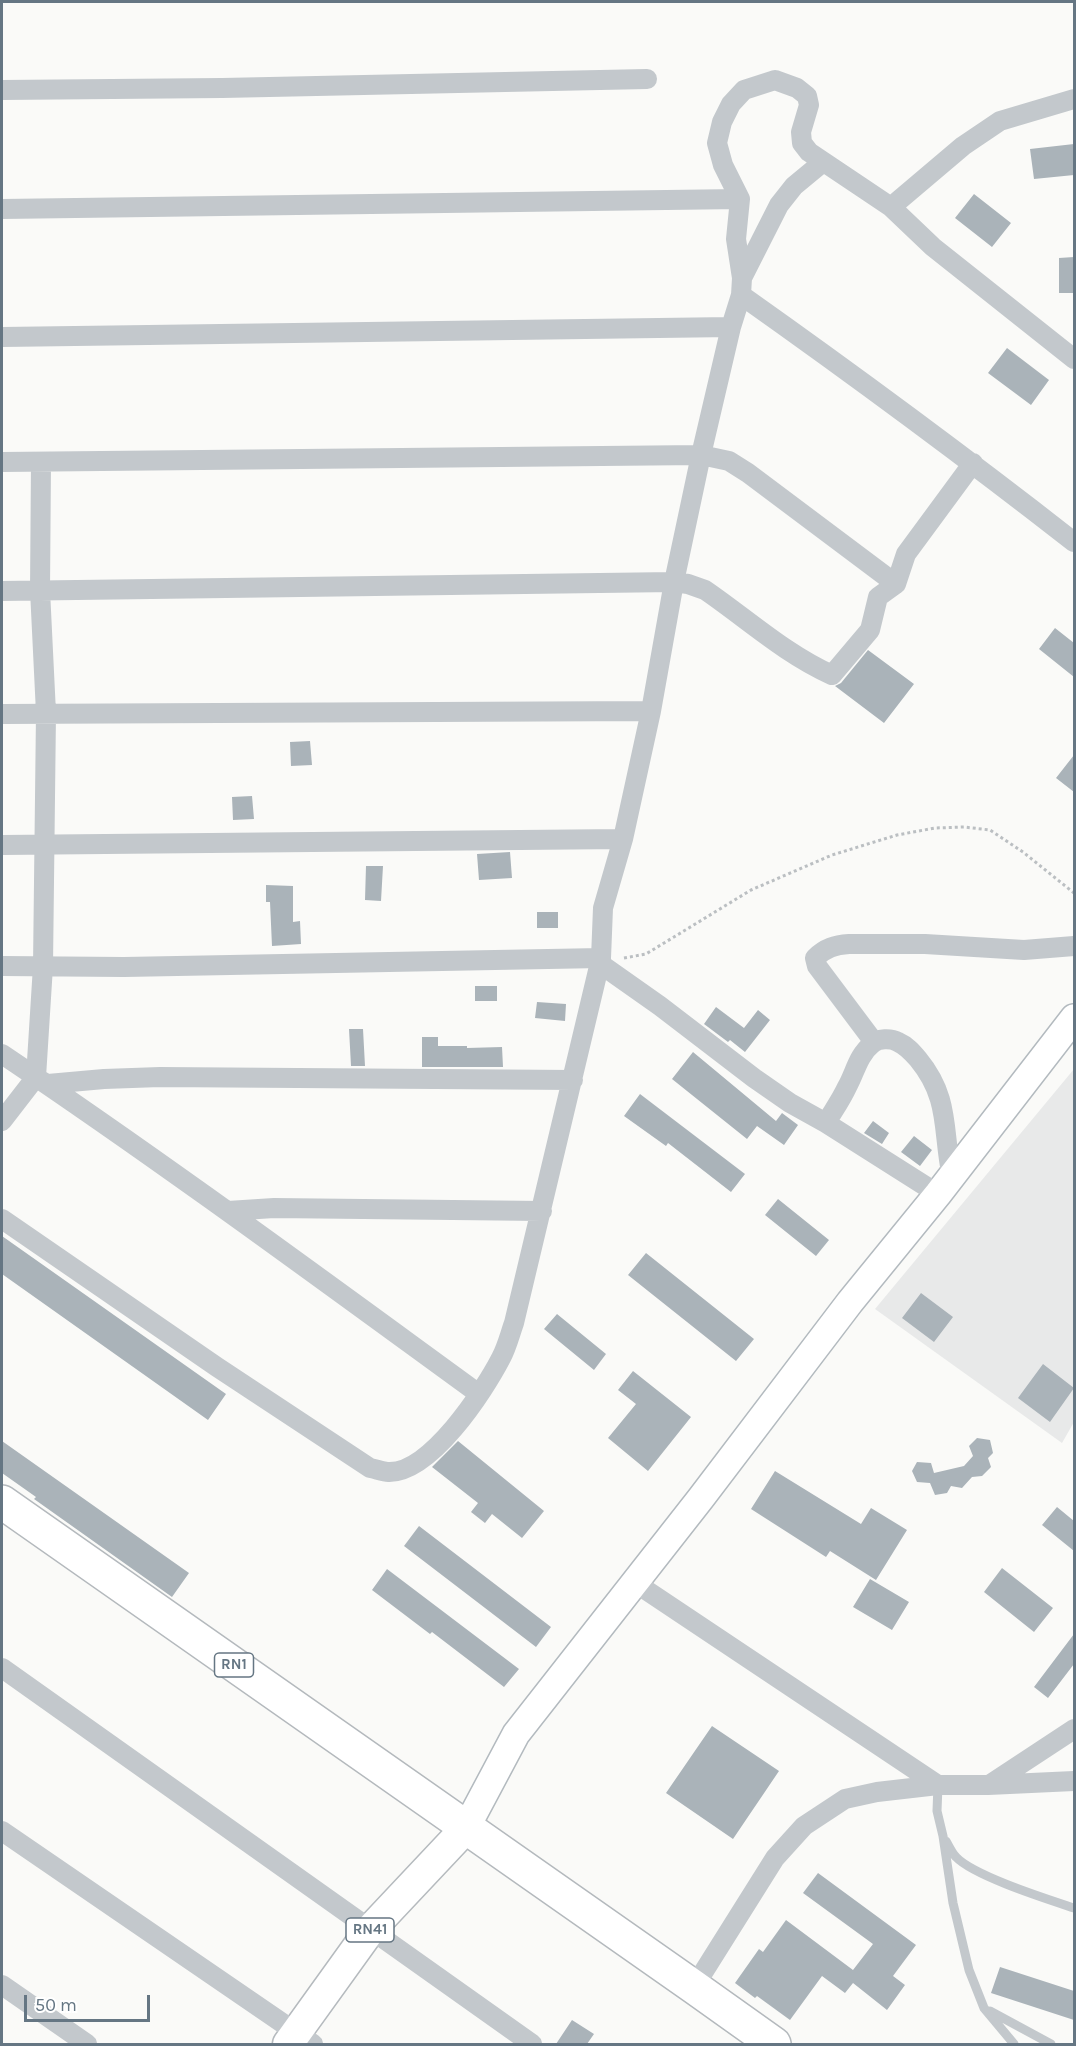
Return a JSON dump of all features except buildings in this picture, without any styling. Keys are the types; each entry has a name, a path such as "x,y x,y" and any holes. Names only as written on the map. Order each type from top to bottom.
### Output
{"highway":[{"name":"RN1","path":"2,1502 774,2044"}],"main road":[{"name":"RN41","path":"299,2041 370,1930 466,1828"}],"street":[{"path":"2,90 647,79"},
{"path":"1074,359 933,247 891,207 809,152 802,143 801,132 808,105 807,96 797,88 775,80 744,90 731,104 722,122 717,143 723,165 740,200 736,239 741,287 1074,542"},
{"path":"891,207 963,146 1000,121 1074,99"},
{"path":"2,1219 217,1367 370,1468 389,1472 407,1468 431,1453 479,1394 502,1356 514,1323 542,1211 600,961 603,908 623,839 651,711 674,582 701,455 741,287 779,205 794,186 823,162"},
{"path":"2,209 740,200"},
{"path":"2,337 731,327"},
{"path":"2,462 701,455 729,461 748,473 896,584"},
{"path":"40,462 40,590 46,713 42,1081"},
{"path":"2,591 674,582 705,590 794,653 831,675 870,630 878,597 896,584 906,554 973,463"},
{"path":"2,714 651,711"},
{"path":"2,845 623,839"},
{"path":"874,1042 818,966 815,958 823,951 838,945 849,944 925,944 1024,950 1074,946"},
{"path":"2,966 124,968 600,961 790,1103 945,1185"},
{"path":"466,1828 516,1734 701,1498 850,1302 945,1185 1074,1018"},
{"path":"826,1123 848,1086 863,1053 874,1042 892,1039 905,1045 925,1067 936,1086 943,1107 947,1131 945,1185"},
{"path":"2,1054 228,1211 479,1394"},
{"path":"2,1121 42,1081 160,1077 573,1080"},
{"path":"228,1211 284,1208 542,1211"},
{"path":"634,1582 938,1785"},
{"path":"2,1668 532,2044"},
{"path":"988,1785 1074,1729"},
{"path":"694,1986 775,1858 804,1826 845,1799 877,1792 938,1785 1074,1781"},
{"path":"2,1831 299,2041"},
{"path":"2,1985 87,2044"}],"lane":[{"path":"938,1785 937,1811 953,1903 969,1970 984,2008 1014,2044"},
{"path":"943,1836 956,1857 972,1869 1074,1908"},
{"path":"984,2008 1051,2044"}],"path":[{"path":"600,961 645,954 751,890 832,855 897,835 935,828 964,827 990,830 1023,852 1074,893"}],"shaded area":[{"path":"1074,1069 1074,1422 1062,1443 875,1309"}]}
